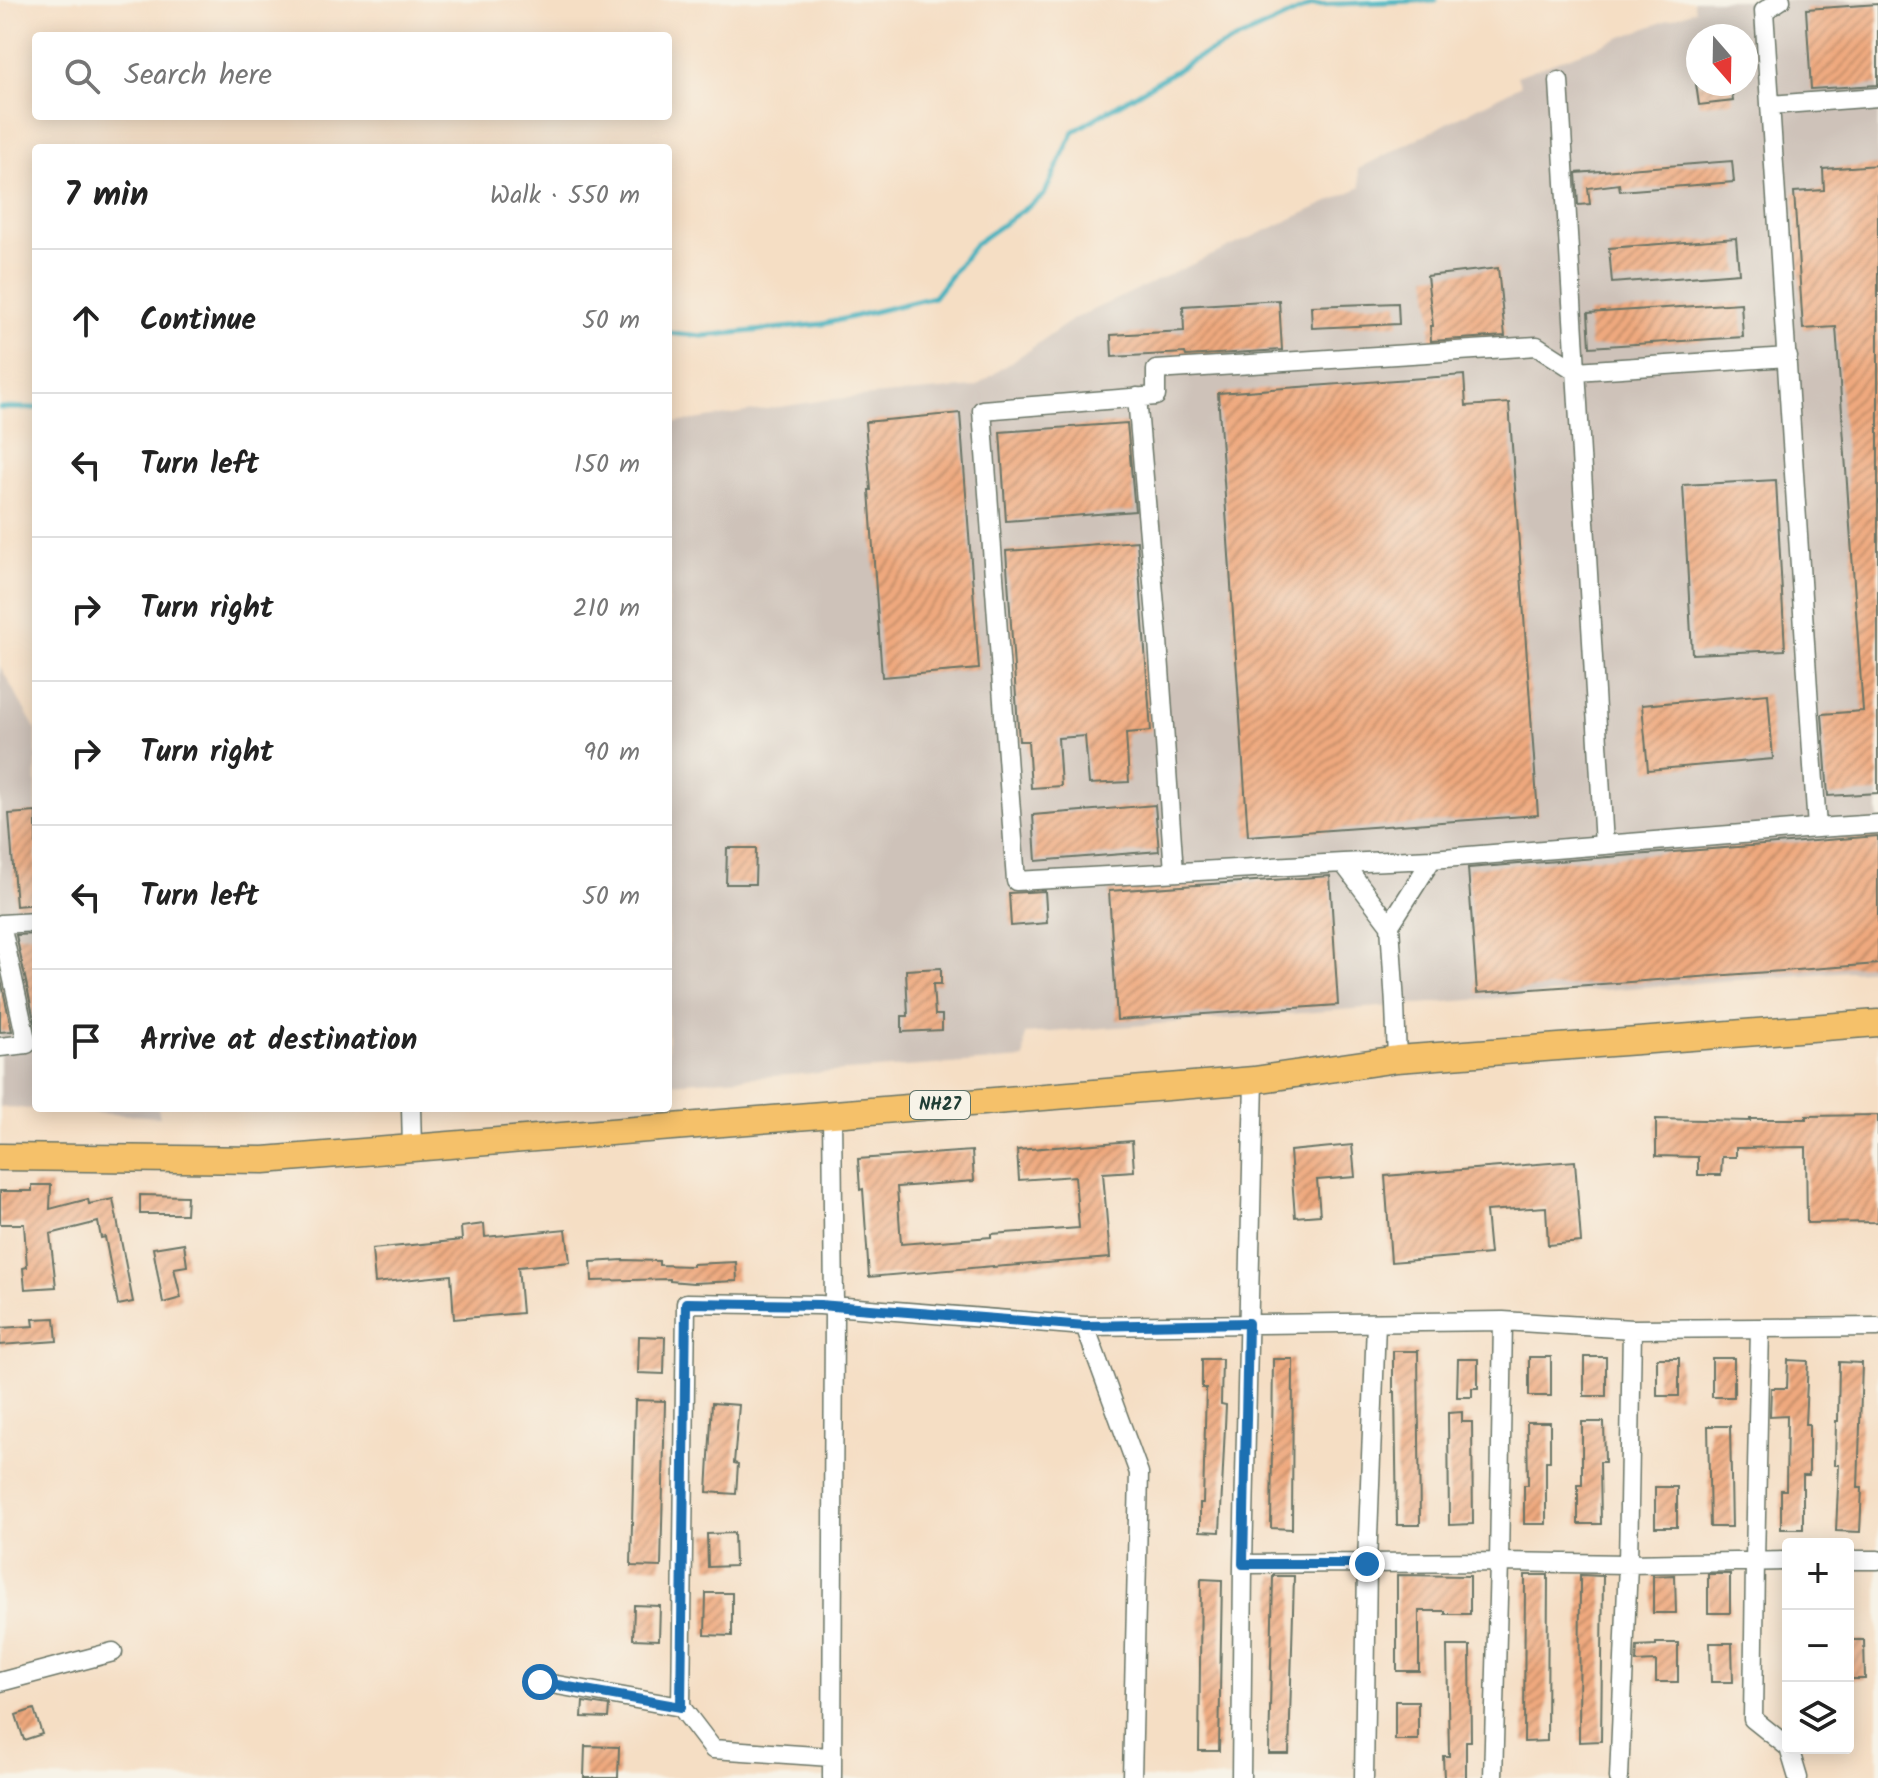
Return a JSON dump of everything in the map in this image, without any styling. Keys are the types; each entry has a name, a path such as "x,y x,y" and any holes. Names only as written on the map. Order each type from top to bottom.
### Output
{"highway":[{"name":"NH27","path":"0,1157 264,1160 1254,1080 1397,1059 1878,1023"}],"street":[{"path":"1781,0 1764,11 1817,828"},
{"path":"1559,81 1604,845"},
{"path":"1770,105 1878,97"},
{"path":"1788,357 1576,371 1537,346 1156,370 1156,396 982,410 1016,881 1432,859 1878,824"},
{"path":"1137,397 1174,872"},
{"path":"1390,925 1432,859"},
{"path":"1343,863 1390,925 1397,1059"},
{"path":"0,911 0,924 27,1044 0,1047"},
{"path":"0,924 32,922"},
{"path":"1241,1778 1254,1080"},
{"path":"411,1112 412,1148"},
{"path":"832,1114 832,1778"},
{"path":"831,1757 713,1749 681,1707 686,1303 834,1306 1085,1326 1503,1321 1632,1329 1878,1327"},
{"path":"1493,1778 1503,1321"},
{"path":"1364,1778 1367,1564 1376,1323"},
{"path":"1085,1326 1139,1473 1132,1778"},
{"path":"1760,1328 1753,1719 1782,1743"},
{"path":"1619,1778 1628,1564 1632,1329"},
{"path":"1854,1560 1878,1560"},
{"path":"1243,1564 1782,1561"},
{"path":"0,1682 113,1652"},
{"path":"540,1682 681,1707"},
{"path":"1790,1754 1798,1778"}],"shaded area":[{"path":"1693,0 1878,0 1878,969 1025,1034 1024,1059 672,1083 672,423 826,400 975,387 1075,318 1361,187 1358,169 1521,85 1517,76 1695,10"},
{"path":"0,666 32,723 32,1109 0,1107"},
{"path":"80,1112 159,1112 160,1117"}],"building":[{"path":"1878,4 1878,85 1811,89 1806,9"},
{"path":"1698,96 1732,96 1733,101 1699,105"},
{"path":"1732,161 1734,182 1620,191 1619,184 1588,188 1590,204 1578,205 1576,173"},
{"path":"1878,165 1878,793 1828,796 1822,714 1863,711 1836,327 1803,329 1794,192 1824,190 1823,169"},
{"path":"1736,238 1739,273 1612,283 1609,248"},
{"path":"1498,268 1505,336 1431,341 1430,326 1433,326 1427,276"},
{"path":"1279,300 1282,350 1112,357 1111,335 1184,331 1183,306"},
{"path":"1398,303 1399,324 1312,328 1311,306"},
{"path":"1741,303 1743,337 1590,347 1588,313"},
{"path":"1464,375 1466,406 1509,403 1538,815 1248,836 1218,393"},
{"path":"960,413 979,669 882,677 865,422"},
{"path":"1127,423 1135,511 1006,521 1000,432"},
{"path":"1776,480 1785,650 1692,654 1683,485"},
{"path":"1137,541 1151,731 1126,733 1129,782 1089,784 1085,736 1058,738 1061,786 1031,788 1028,741 1019,741 1006,551"},
{"path":"1768,694 1773,759 1648,770 1642,705"},
{"path":"1155,805 1159,851 1036,861 1033,815"},
{"path":"32,812 32,904 16,906 9,814"},
{"path":"1878,836 1878,964 1477,993 1468,868"},
{"path":"727,848 756,848 755,884 726,884"},
{"path":"1330,876 1338,1005 1117,1020 1109,891"},
{"path":"1045,891 1047,923 1011,926 1009,893"},
{"path":"32,934 32,1010 16,935"},
{"path":"941,968 941,984 933,984 935,1015 942,1015 942,1030 902,1032 902,1016 908,1016 906,970"},
{"path":"0,976 12,1031 0,1032"},
{"path":"1878,1115 1878,1222 1807,1223 1806,1147 1736,1148 1736,1157 1722,1157 1721,1175 1698,1175 1698,1157 1656,1156 1656,1119 1750,1121"},
{"path":"1132,1141 1134,1171 1103,1173 1110,1258 869,1277 858,1159 972,1151 974,1181 897,1187 901,1244 1079,1228 1075,1176 1019,1180 1017,1150"},
{"path":"1352,1145 1355,1177 1317,1180 1320,1215 1295,1217 1290,1151"},
{"path":"1575,1161 1581,1242 1548,1245 1546,1207 1486,1211 1490,1254 1391,1262 1385,1176"},
{"path":"32,1185 51,1185 50,1209 88,1199 89,1204 113,1199 133,1302 118,1305 105,1237 101,1238 98,1222 50,1234 56,1287 25,1289 24,1224 0,1224 0,1191 32,1191"},
{"path":"140,1195 187,1196 186,1214 140,1214"},
{"path":"484,1224 485,1237 566,1229 570,1262 518,1267 522,1313 454,1319 451,1275 375,1283 372,1249 462,1240 461,1227"},
{"path":"184,1243 187,1266 174,1268 181,1298 163,1303 153,1248"},
{"path":"623,1260 692,1266 736,1262 737,1281 592,1281 591,1262"},
{"path":"55,1318 57,1341 0,1345 0,1328 34,1326 33,1319"},
{"path":"639,1336 665,1337 664,1374 638,1373"},
{"path":"1393,1351 1418,1351 1420,1525 1397,1525"},
{"path":"1529,1357 1551,1357 1551,1396 1529,1396"},
{"path":"1584,1357 1606,1357 1606,1396 1584,1396"},
{"path":"1657,1358 1679,1358 1679,1396 1657,1396"},
{"path":"1712,1358 1734,1358 1734,1397 1712,1397"},
{"path":"1202,1359 1222,1359 1221,1404 1226,1405 1220,1532 1200,1531 1206,1388 1202,1388"},
{"path":"1273,1359 1293,1359 1292,1529 1271,1528"},
{"path":"1458,1359 1478,1359 1478,1388 1472,1388 1472,1397 1457,1397"},
{"path":"1788,1360 1808,1361 1805,1424 1809,1424 1809,1475 1803,1475 1803,1529 1781,1529 1781,1490 1786,1490 1787,1415 1770,1416 1771,1388 1787,1388"},
{"path":"1839,1362 1862,1363 1858,1488 1862,1488 1860,1532 1836,1531"},
{"path":"635,1400 665,1401 661,1567 631,1566"},
{"path":"712,1403 739,1405 734,1463 738,1464 736,1494 707,1492"},
{"path":"1462,1412 1462,1422 1472,1422 1473,1524 1449,1525 1448,1413"},
{"path":"1527,1422 1550,1422 1550,1461 1546,1461 1546,1524 1524,1524 1524,1485 1528,1485"},
{"path":"1582,1422 1604,1422 1605,1462 1600,1462 1601,1524 1578,1524 1578,1485 1582,1485"},
{"path":"1708,1426 1730,1426 1732,1527 1710,1527"},
{"path":"1655,1487 1677,1487 1677,1527 1655,1527"},
{"path":"734,1533 735,1566 708,1567 707,1534"},
{"path":"1708,1574 1730,1574 1730,1613 1708,1613"},
{"path":"1397,1575 1470,1576 1470,1614 1419,1611 1419,1671 1397,1671"},
{"path":"1525,1575 1548,1575 1547,1741 1524,1742"},
{"path":"1580,1575 1603,1576 1601,1741 1579,1742"},
{"path":"1675,1575 1676,1613 1653,1613 1653,1576"},
{"path":"1273,1576 1294,1576 1289,1754 1269,1754"},
{"path":"1201,1579 1222,1580 1219,1751 1199,1751"},
{"path":"706,1593 732,1593 732,1636 705,1635"},
{"path":"634,1605 660,1606 659,1640 633,1639"},
{"path":"1854,1640 1864,1640 1865,1679 1854,1679"},
{"path":"1678,1643 1678,1682 1656,1682 1656,1661 1636,1662 1637,1646"},
{"path":"1710,1643 1732,1643 1733,1682 1711,1682"},
{"path":"1447,1646 1470,1646 1471,1741 1466,1741 1466,1778 1444,1778 1443,1756 1449,1756"},
{"path":"1395,1701 1418,1701 1418,1740 1395,1740"},
{"path":"583,1702 609,1706 608,1718 582,1717"},
{"path":"34,1709 42,1734 24,1740 16,1715"},
{"path":"585,1746 619,1747 618,1778 584,1778"}],"waterway":[{"path":"672,333 703,336 823,324 934,297 975,244 1044,195 1074,131 1197,58 1312,5 1436,0"},
{"path":"0,408 32,408"}],"route":[{"path":"540,1682 681,1707 686,1303 820,1305 1085,1326 1248,1323 1243,1564 1367,1564"}]}
